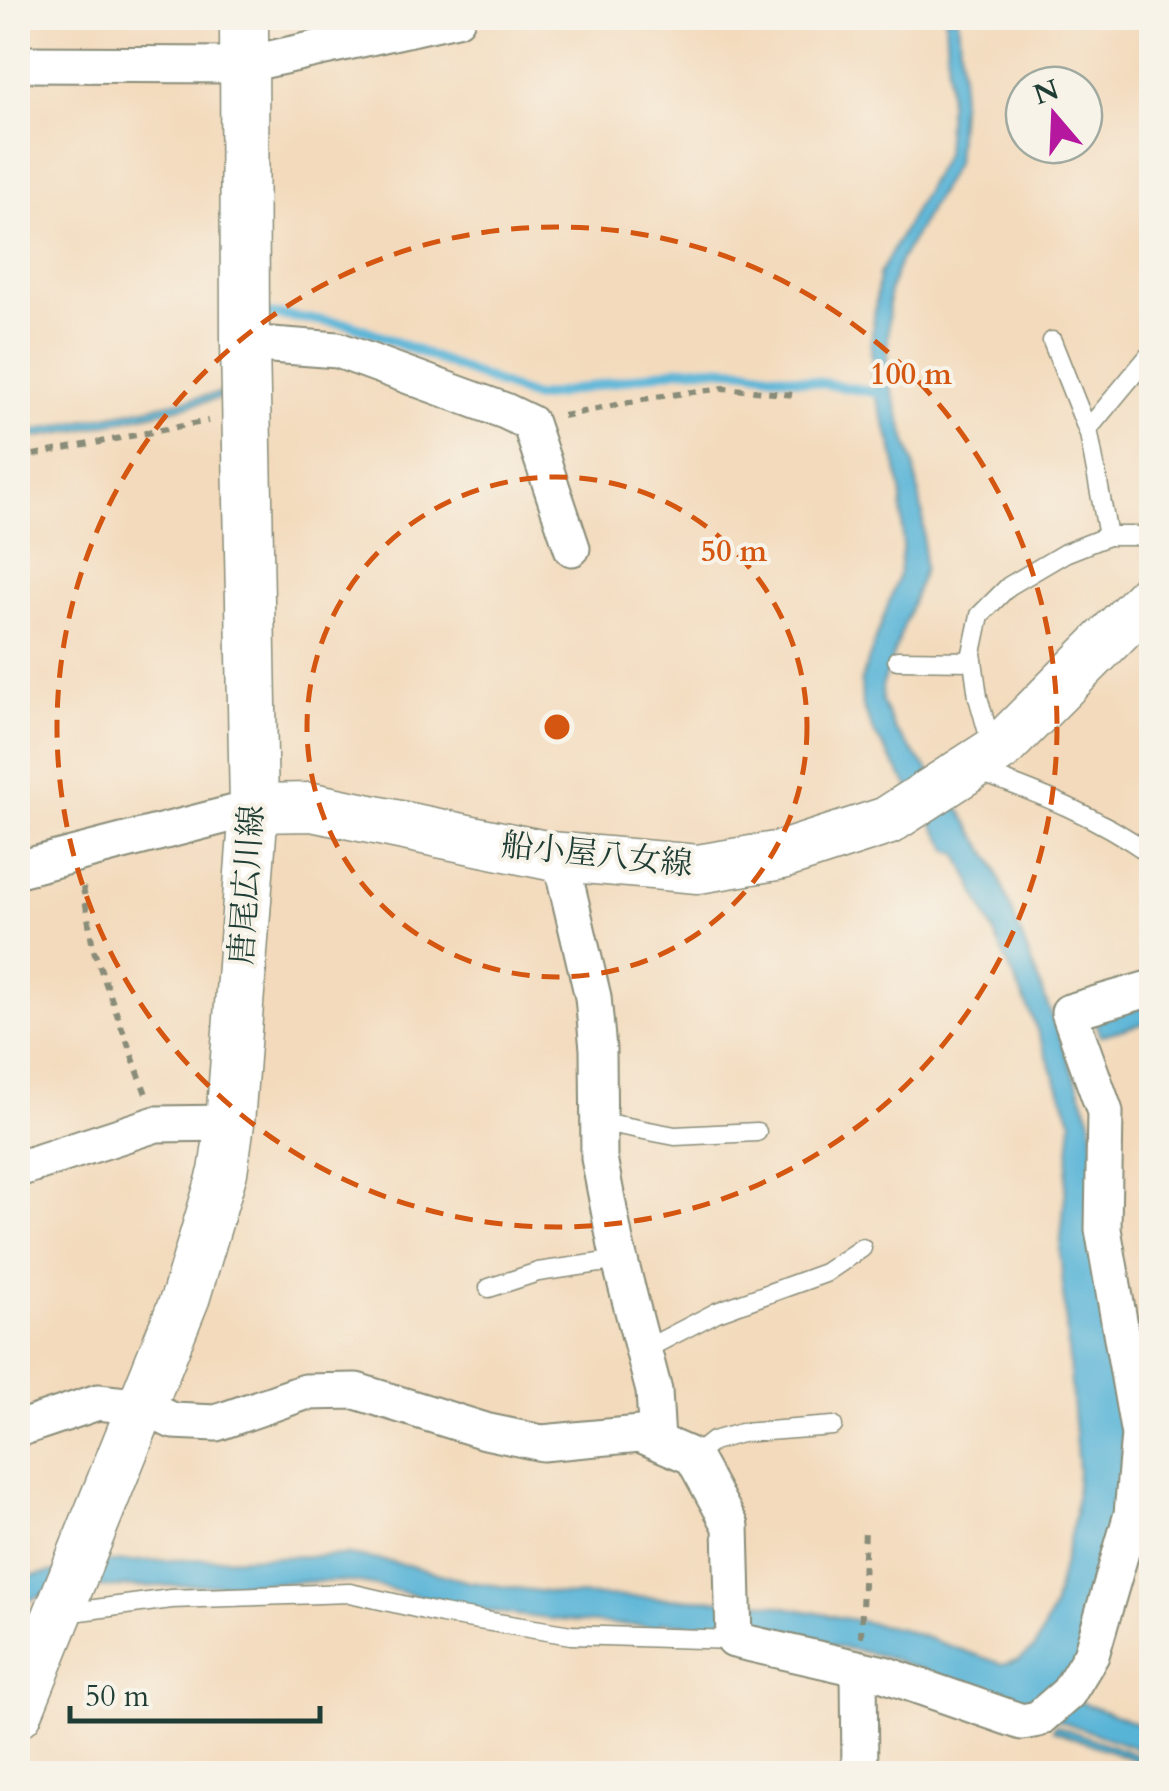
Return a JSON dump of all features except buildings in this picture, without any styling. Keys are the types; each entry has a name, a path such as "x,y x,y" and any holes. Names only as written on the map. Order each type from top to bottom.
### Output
{"main road":[{"name":"唐尾広川線","path":"18,1712 186,1296 222,1172 230,1123 254,808 245,343 244,18"},
{"name":"船小屋八女線","path":"254,808 312,808 560,857 698,869 782,855 887,821 955,777 1152,595"}],"street":[{"path":"18,64 243,65 456,18"},
{"path":"245,343 338,350 530,423 572,548"},
{"path":"18,869 254,808"},
{"path":"560,857 593,997 598,1049 599,1158 654,1391 656,1442"},
{"path":"18,1429 98,1402 144,1407 173,1421 216,1422 305,1392 356,1391 484,1432 542,1443 640,1434 692,1457 732,1526 734,1637 884,1674 1022,1722 1038,1719 1056,1703 1092,1655 1132,1514 1145,1434 1102,1229 1104,1112 1069,1012 1152,988"},
{"path":"18,1169 156,1124 230,1123"},
{"path":"860,1670 860,1774"}],"lane":[{"path":"1052,341 1088,429 1108,536"},
{"path":"1088,429 1152,352"},
{"path":"1152,536 1108,536 1066,553 1009,586 980,615 972,661 978,697 955,777 1064,802 1152,855"},
{"path":"897,660 972,661"},
{"path":"597,1121 675,1136 757,1132"},
{"path":"644,1350 717,1312 825,1273 862,1248"},
{"path":"489,1288 538,1272 620,1260"},
{"path":"692,1457 714,1440 741,1433 832,1426"},
{"path":"68,1591 171,1599 350,1594 442,1614 571,1634 734,1637"}],"path":[{"path":"530,423 655,397 724,388 794,394"},
{"path":"18,458 196,424 246,410"},
{"path":"78,855 93,948 156,1124"},
{"path":"862,1618 865,1528"}],"water":[{"path":"945,18 958,18 962,77 956,162 900,261 889,290 887,374 914,465 923,516 924,569 882,686 882,702 895,730 956,804 993,862 1091,1119 1123,1436 1122,1480 1074,1700 1151,1729 1151,1754 884,1656 747,1628 660,1622 659,1627 532,1617 341,1581 84,1588 18,1604 18,1578 108,1562 349,1555 469,1582 568,1595 753,1601 901,1629 1002,1664 1019,1660 1035,1648 1053,1609 1075,1514 1078,1470 1060,1250 1072,1121 1032,1017 958,854 950,851 873,731 862,704 861,681 899,574 903,544 901,490 893,449 874,391 871,345 879,275 945,154 949,91"},
{"path":"220,393 221,398 18,440 18,434"},
{"path":"1151,1004 1151,1021 1100,1036 1095,1021"},
{"path":"1055,1725 1151,1760 1151,1766 1053,1730"}],"waterway":[{"path":"268,314 350,324 535,398 678,369 712,368 746,370 885,394"}]}
